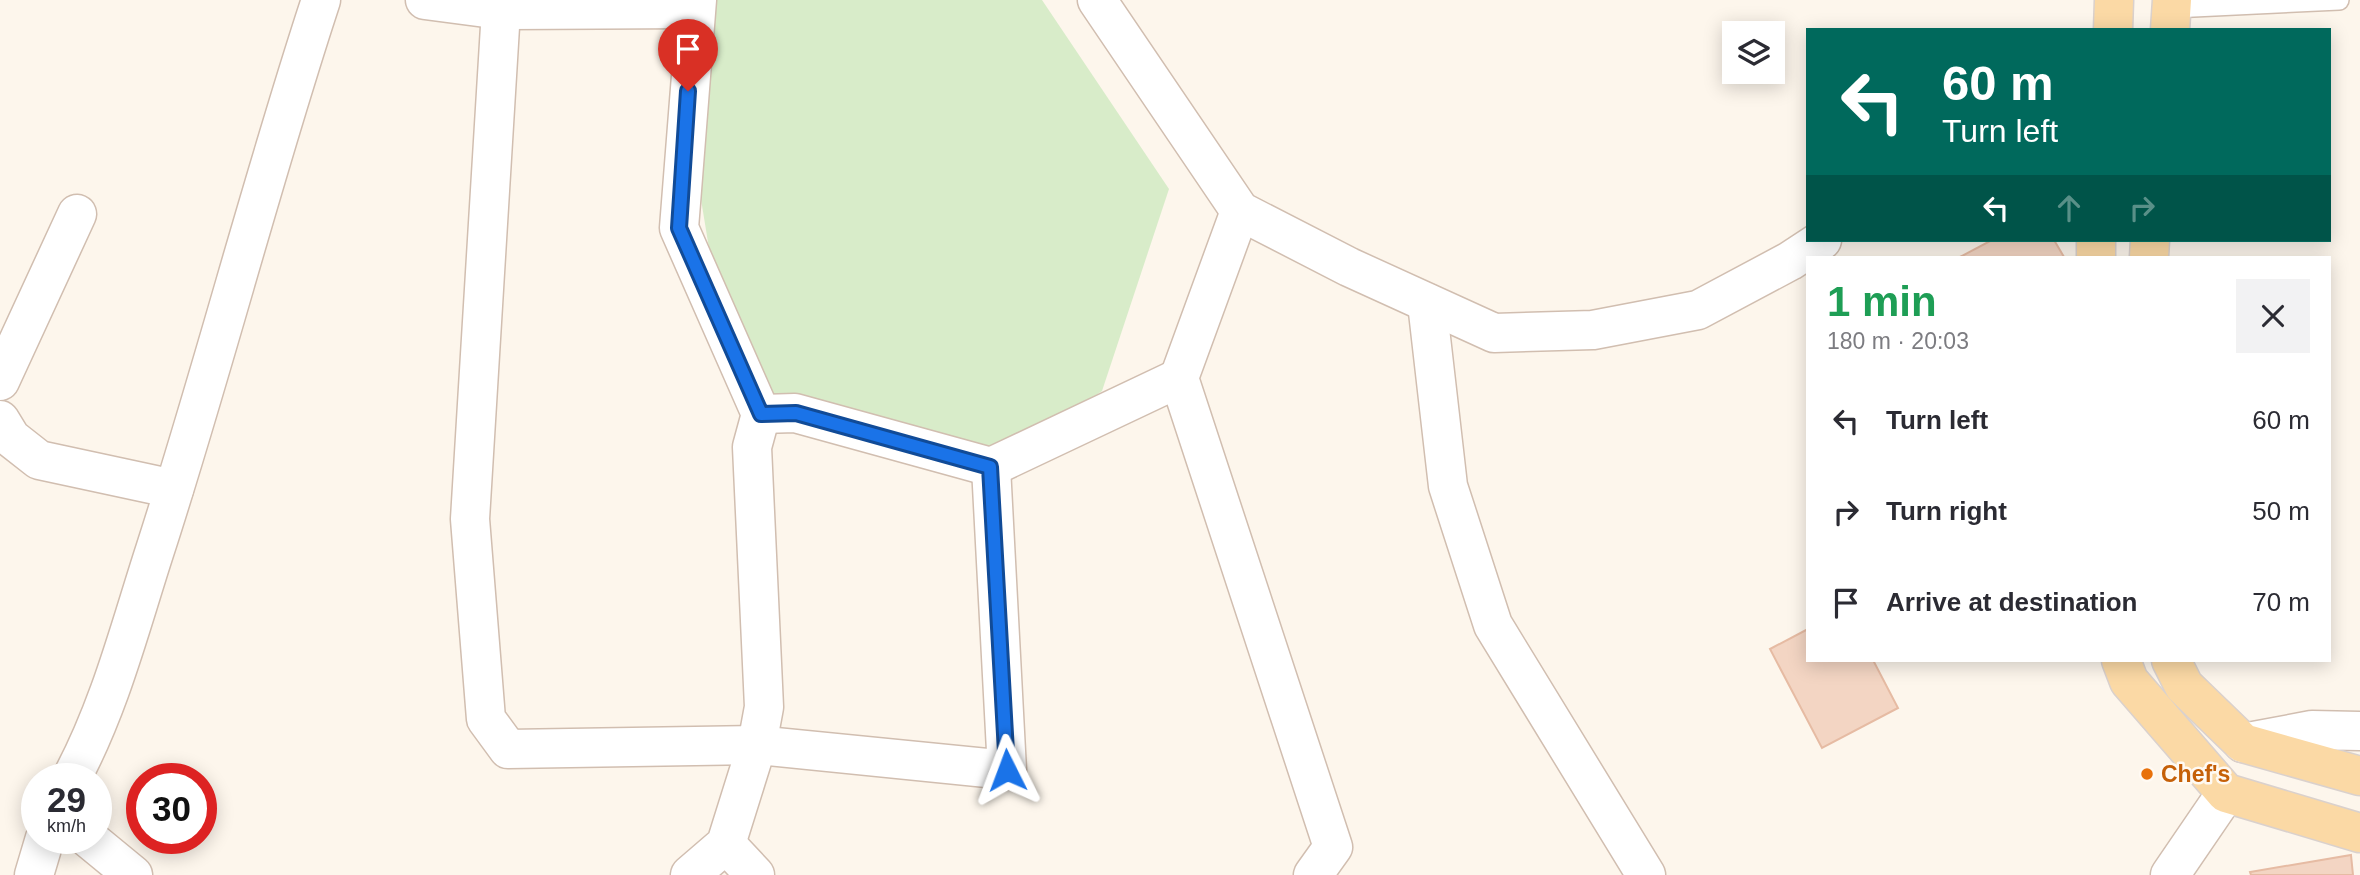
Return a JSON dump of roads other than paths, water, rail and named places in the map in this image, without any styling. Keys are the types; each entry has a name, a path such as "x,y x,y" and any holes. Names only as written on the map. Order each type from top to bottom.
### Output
{"main road":[{"path":"2113,28 2114,0"},
{"path":"2123,662 2129,681 2226,793 2360,833"},
{"path":"2172,662 2183,686 2243,743 2360,776"}],"street":[{"path":"80,763 95,735 174,489 271,151 321,0"},
{"path":"425,0 501,10 695,5 679,228 761,414 752,447 764,707 757,745 726,844 690,875"},
{"path":"1097,0 1240,211 1427,303 1494,332 1593,330 1698,310 1790,261 1819,242"},
{"path":"501,10 470,519 486,719 508,749 757,745 1007,770 990,467"},
{"path":"1240,211 1179,377 1333,847 1313,875"},
{"path":"0,381 78,214"},
{"path":"1427,303 1448,486 1493,625 1646,875"},
{"path":"761,414 796,413 990,467 1179,377"},
{"path":"0,419 11,438 39,460 174,489"},
{"path":"2243,743 2312,730 2360,731"},
{"path":"2170,875 2226,793"},
{"path":"726,844 755,875"},
{"path":"34,875 41,854"},
{"path":"107,854 133,875"}],"lane":[{"path":"2172,13 2339,0"}],"place":[{"name":"Chef's","path":"2147,774"}]}
